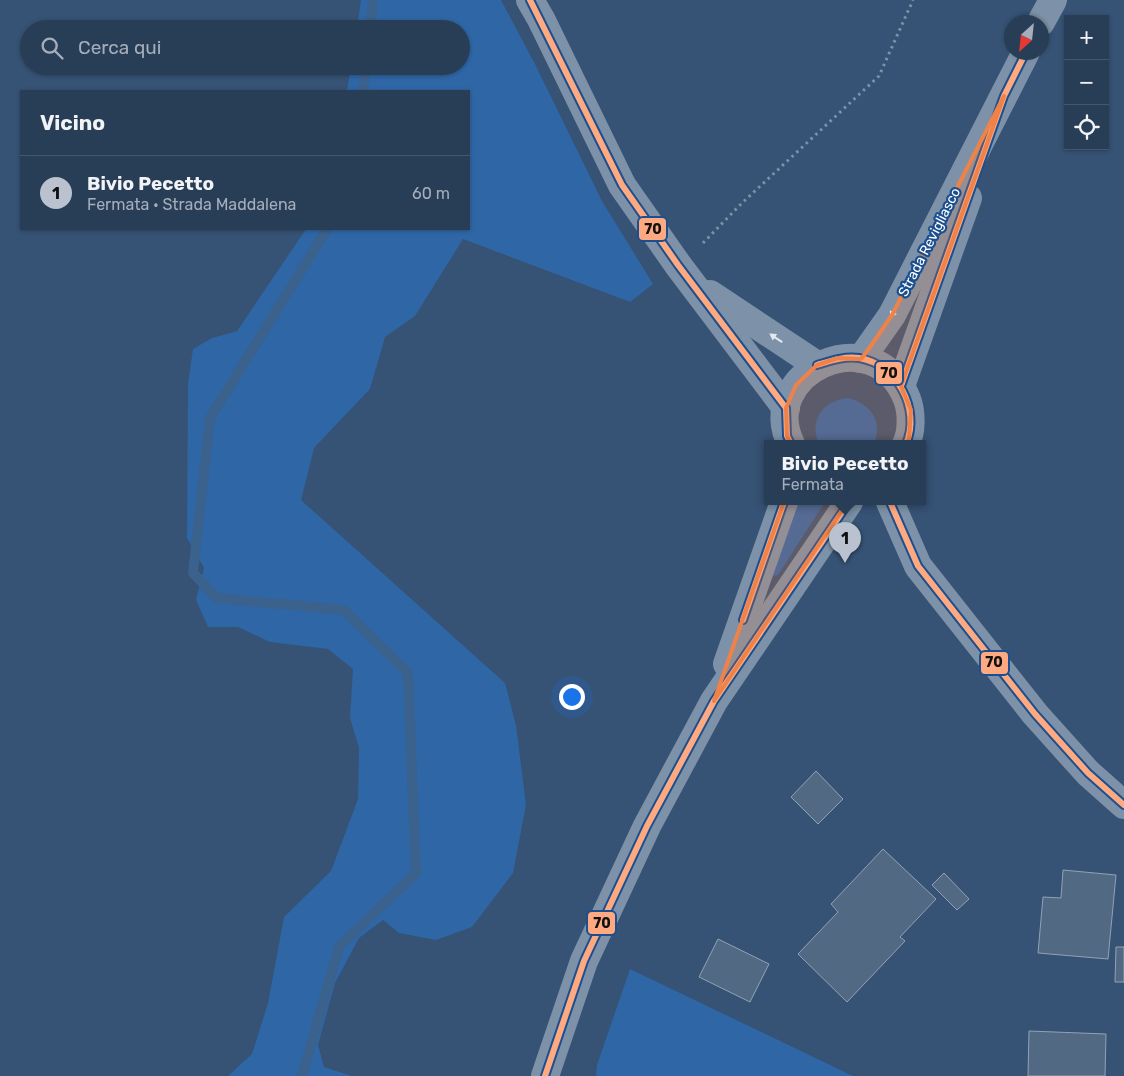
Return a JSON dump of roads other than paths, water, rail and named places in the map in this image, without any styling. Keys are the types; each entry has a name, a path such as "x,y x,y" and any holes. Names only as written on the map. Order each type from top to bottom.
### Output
{"street":[{"path":"530,0 541,18 622,185 685,274 786,408"},
{"path":"1044,15 1052,0"},
{"name":"Strada Revigliasco","path":"861,359 892,315 1022,60"},
{"name":"Strada Revigliasco","path":"902,386 1004,96"},
{"path":"685,274 817,365"},
{"path":"789,440 787,436 786,408 796,385 817,365 838,358 861,359 883,368 902,386 911,410 908,440"},
{"path":"714,701 783,505"},
{"path":"545,1076 584,961 647,826 714,701 847,505"},
{"path":"891,505 918,566 1035,714 1088,773 1124,804"}],"waterway":[{"path":"371,20 373,0"},
{"path":"363,90 365,75"},
{"path":"302,1076 339,947 416,873 408,673 344,610 217,598 193,573 210,418 326,230"}],"place":[{"name":"Bivio Pecetto","path":"845,563"}]}
